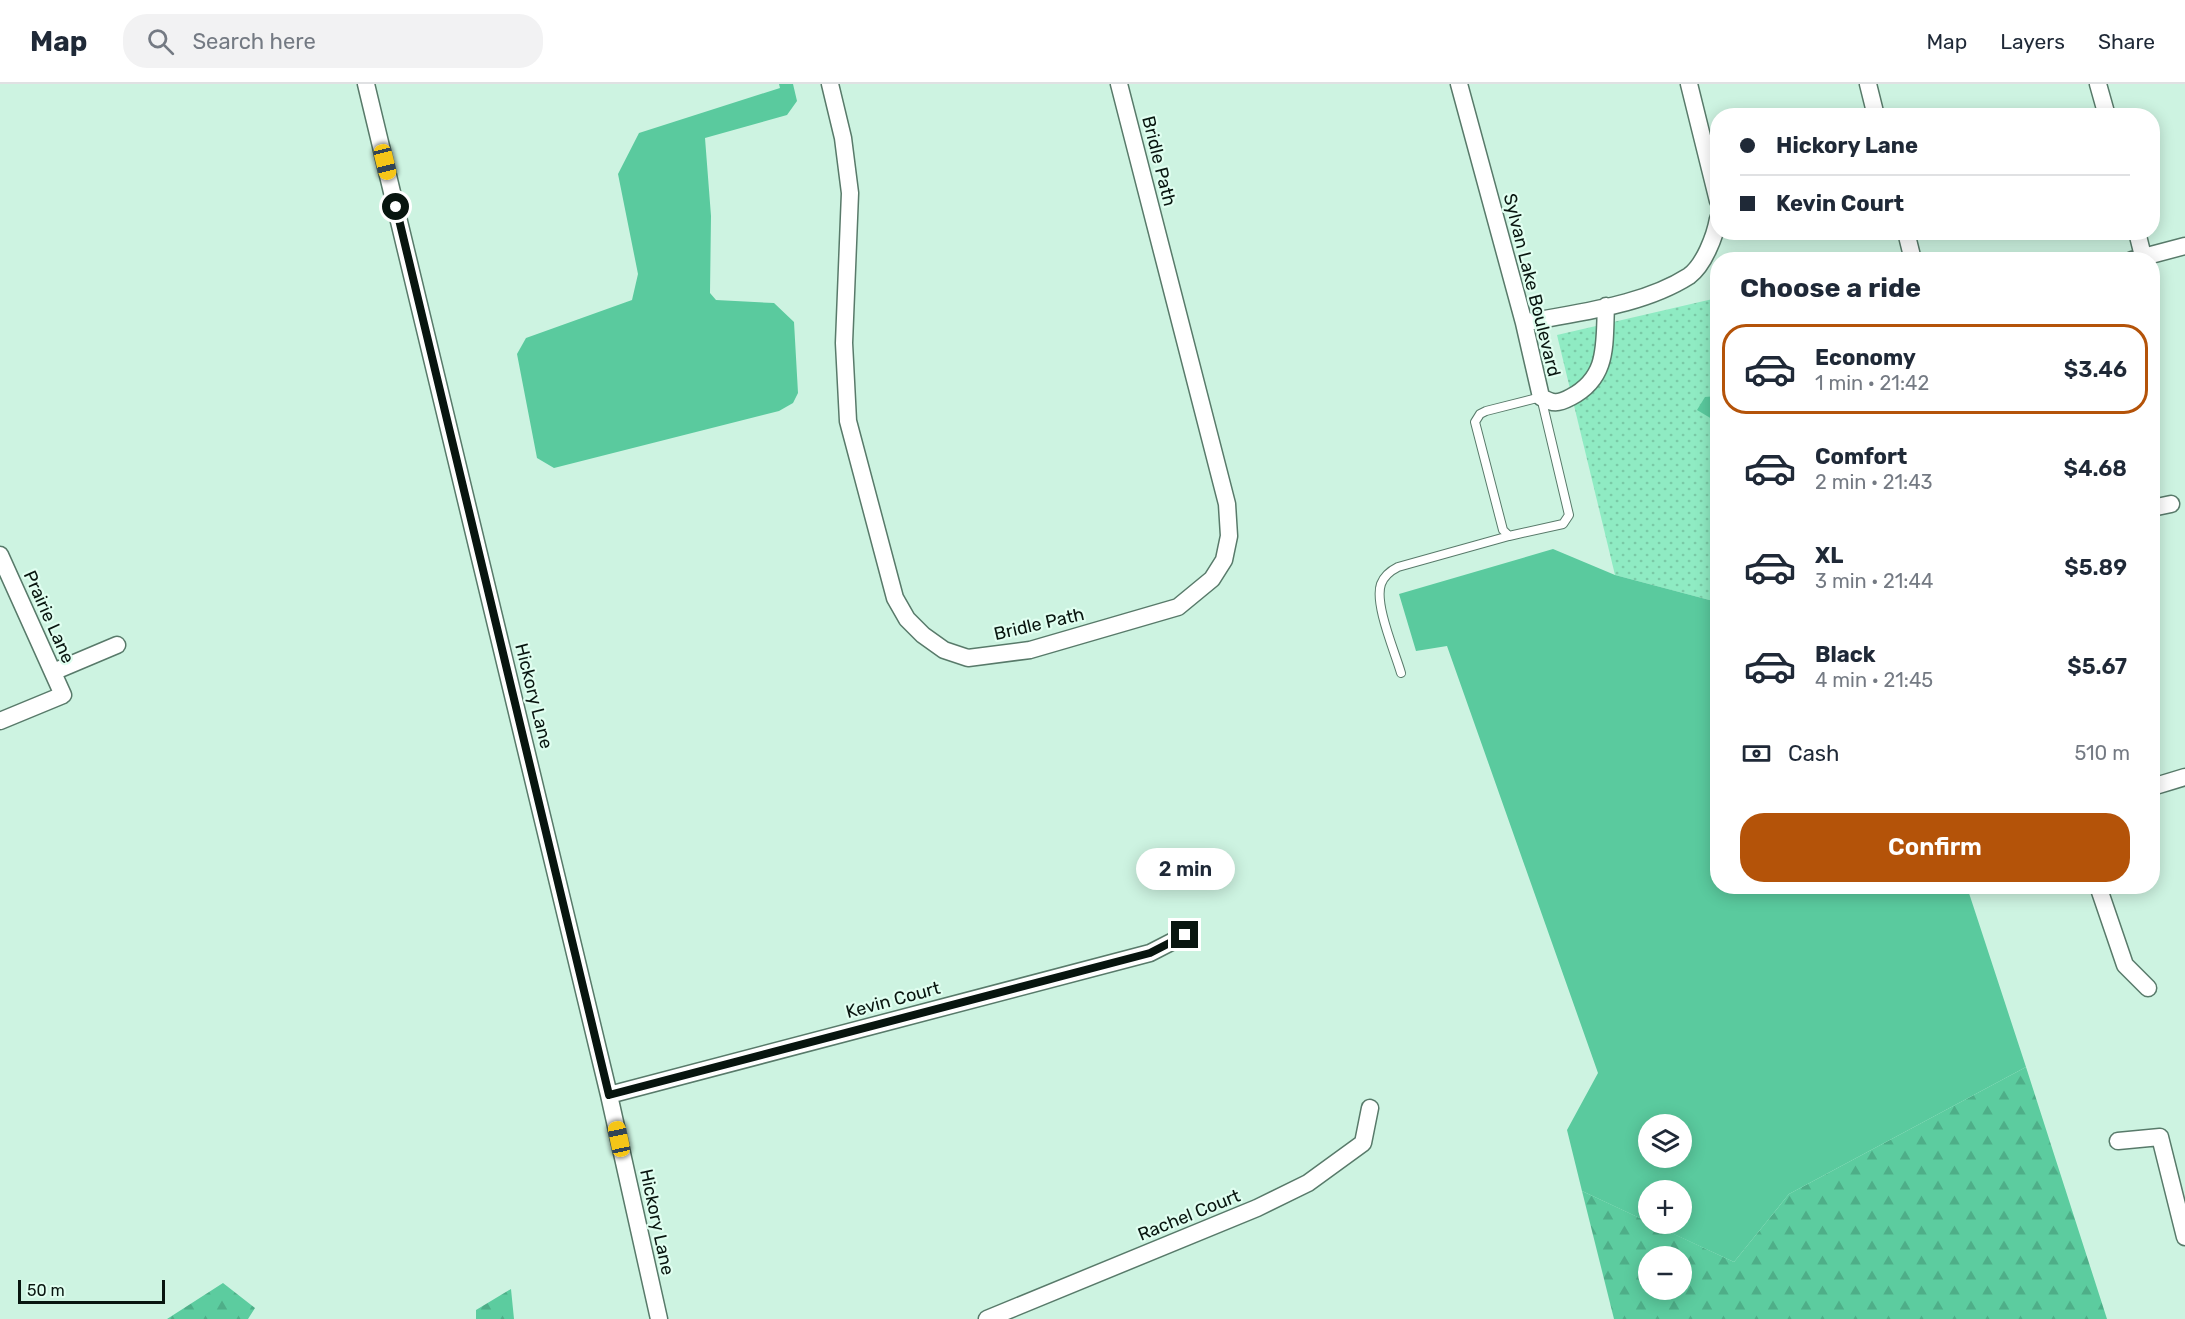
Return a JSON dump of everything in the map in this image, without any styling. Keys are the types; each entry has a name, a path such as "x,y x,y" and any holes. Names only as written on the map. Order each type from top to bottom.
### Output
{"street":[{"name":"Hickory Lane","path":"366,84 609,1095 659,1319"},
{"name":"Bridle Path","path":"830,84 843,138 850,192 844,343 848,421 895,598 907,620 923,635 944,650 968,658 1030,650 1178,608 1212,579 1224,560 1229,536 1227,504 1119,84"},
{"name":"Sylvan Lake Boulevard","path":"1459,84 1524,323 1541,397 1551,403 1560,403 1590,384 1603,359 1606,306"},
{"path":"1689,84 1710,169"},
{"path":"1868,84 1874,108"},
{"path":"2098,84 2105,108"},
{"path":"1524,323 1606,306 1653,293 1691,274 1714,240"},
{"path":"2160,252 2185,246"},
{"path":"2160,506 2171,504"},
{"name":"Prairie Lane","path":"0,555 63,695 0,721"},
{"path":"53,672 117,645"},
{"path":"2160,785 2185,777"},
{"path":"2101,894 2125,965 2148,988"},
{"name":"Kevin Court","path":"609,1095 1150,953 1185,935"},
{"name":"Rachel Court","path":"987,1319 1257,1208 1308,1183 1363,1143 1370,1108"},
{"path":"2118,1141 2160,1137 2184,1233"}],"lane":[{"path":"1401,673 1381,606 1380,585 1384,578 1398,567 1509,536 1563,524 1569,516 1541,397 1486,411 1479,414 1475,422 1503,530 1509,536"}],"shaded area":[{"path":"779,84 793,84 797,101 787,115 705,138 711,216 710,293 716,300 774,303 794,322 798,393 793,403 779,411 554,468 537,458 517,354 526,338 632,300 638,274 618,174 639,133 780,88"},
{"path":"1710,300 1710,600 1615,575 1557,335"},
{"path":"1705,397 1710,397 1710,418 1697,410"},
{"path":"1553,549 1615,575 1710,600 1710,894 1969,894 2026,1067 1789,1194 1734,1262 1674,1234 1692,1234 1692,1180 1638,1180 1638,1217 1582,1191 1567,1130 1598,1073 1447,646 1416,651 1399,594"}],"green space":[{"path":"2026,1067 2107,1319 1614,1319 1582,1191 1638,1217 1638,1234 1674,1234 1734,1262 1789,1194"},
{"path":"223,1283 255,1308 248,1319 167,1319"},
{"path":"511,1289 514,1319 476,1319 476,1310"}],"route":[{"path":"396,207 609,1095 1150,953 1185,935"}]}
